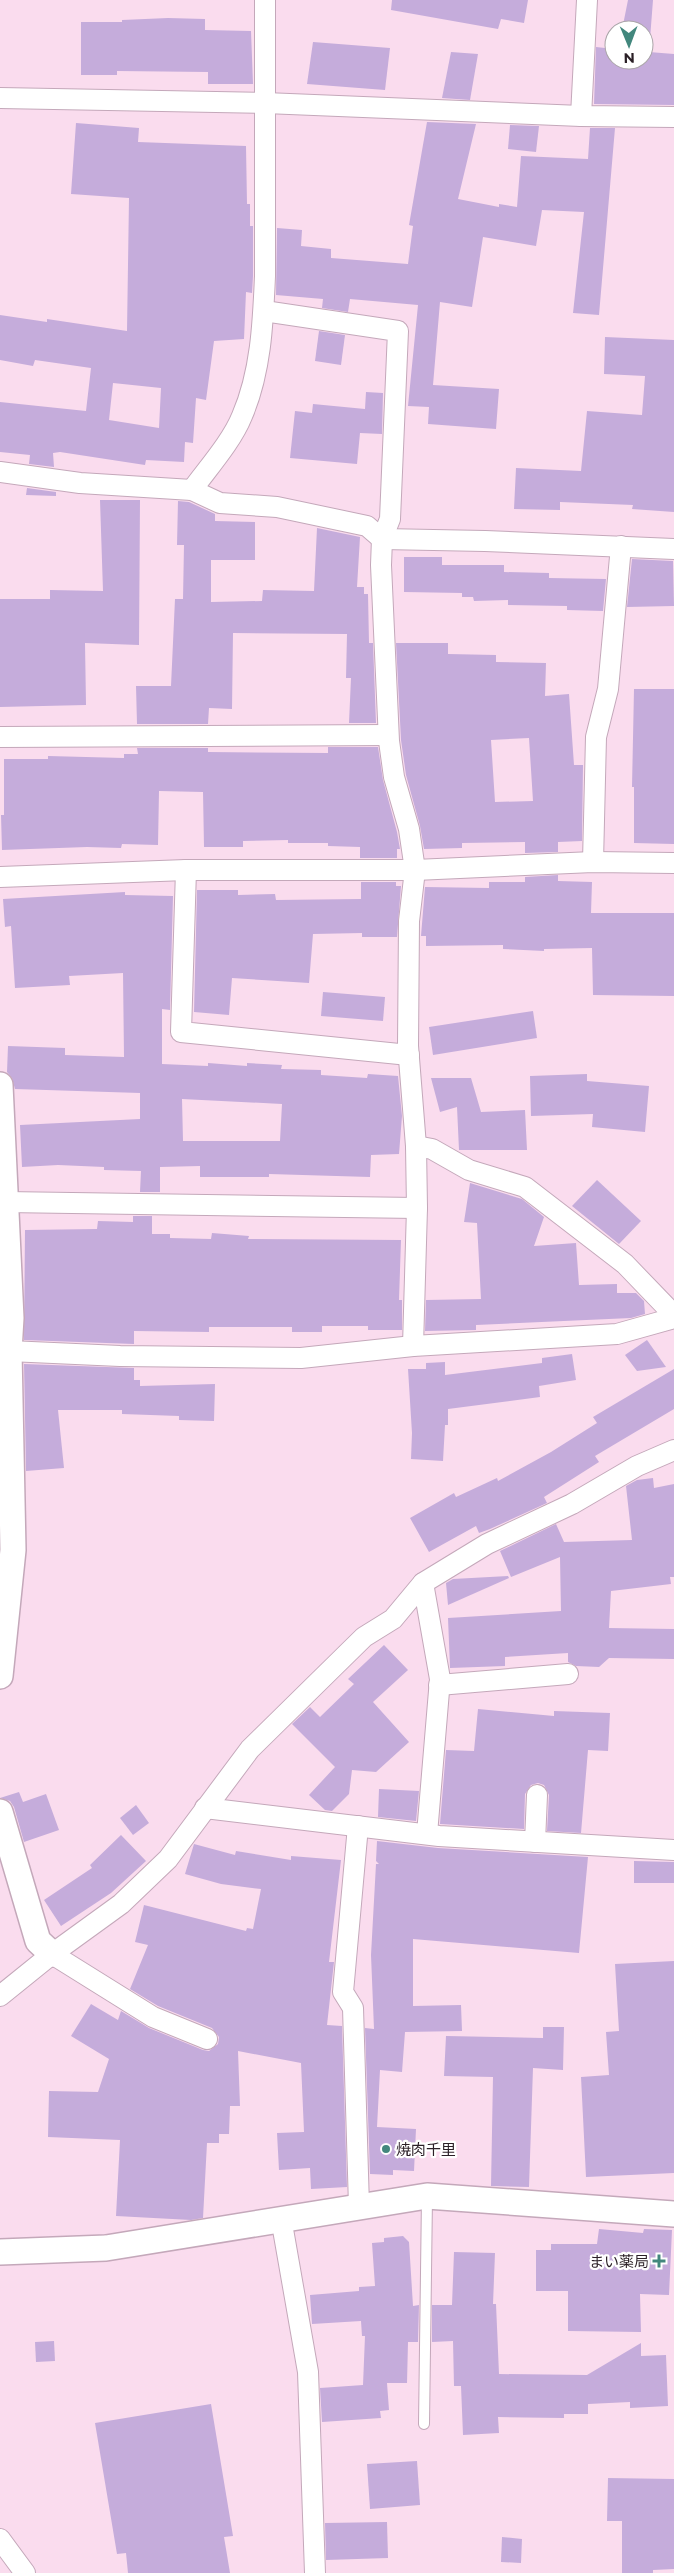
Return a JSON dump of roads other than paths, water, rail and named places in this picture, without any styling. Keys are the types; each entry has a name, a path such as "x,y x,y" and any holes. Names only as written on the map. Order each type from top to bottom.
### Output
{"street":[{"path":"192,490 242,418 255,375 264,311 265,0"},
{"path":"581,116 587,0"},
{"path":"0,98 266,103 581,116 674,117"},
{"path":"264,311 398,331 390,518 382,539 381,565 388,735 394,777 409,829 414,870 409,921 409,1054 416,1146 417,1208 413,1346"},
{"path":"0,472 80,483 192,490 220,503 277,507 367,526 382,539 674,549"},
{"path":"593,862 596,737 608,689 621,546"},
{"path":"0,737 388,735"},
{"path":"0,877 186,870 414,870 593,862 674,863"},
{"path":"186,870 181,1032 409,1054"},
{"path":"0,1085 5,1202 5,1318 9,1351 7,1551 0,1676"},
{"path":"9,1351 120,1356 301,1358 413,1346 617,1334 674,1316 625,1264 525,1187 469,1170 432,1149 416,1146"},
{"path":"5,1202 417,1208"},
{"path":"0,1996 52,1954 121,1904 168,1859 250,1748 364,1637 393,1620 423,1583 487,1544 572,1504 636,1466 674,1450"},
{"path":"423,1583 439,1685 427,1834"},
{"path":"439,1685 568,1674"},
{"path":"536,1842 537,1795"},
{"path":"205,1808 427,1834 674,1850"},
{"path":"0,1812 38,1941 52,1954 153,2017 207,2039"},
{"path":"358,1826 343,1992 353,2008 359,2206"},
{"path":"0,2252 106,2248 281,2218 427,2196 674,2214"},
{"path":"281,2218 308,2372 315,2573"},
{"path":"0,2539 25,2573"}],"lane":[{"path":"424,2424 427,2196"}],"place":[{"name":"焼肉千里","path":"386,2149"},
{"name":"まい薬局","path":"659,2261"}]}
